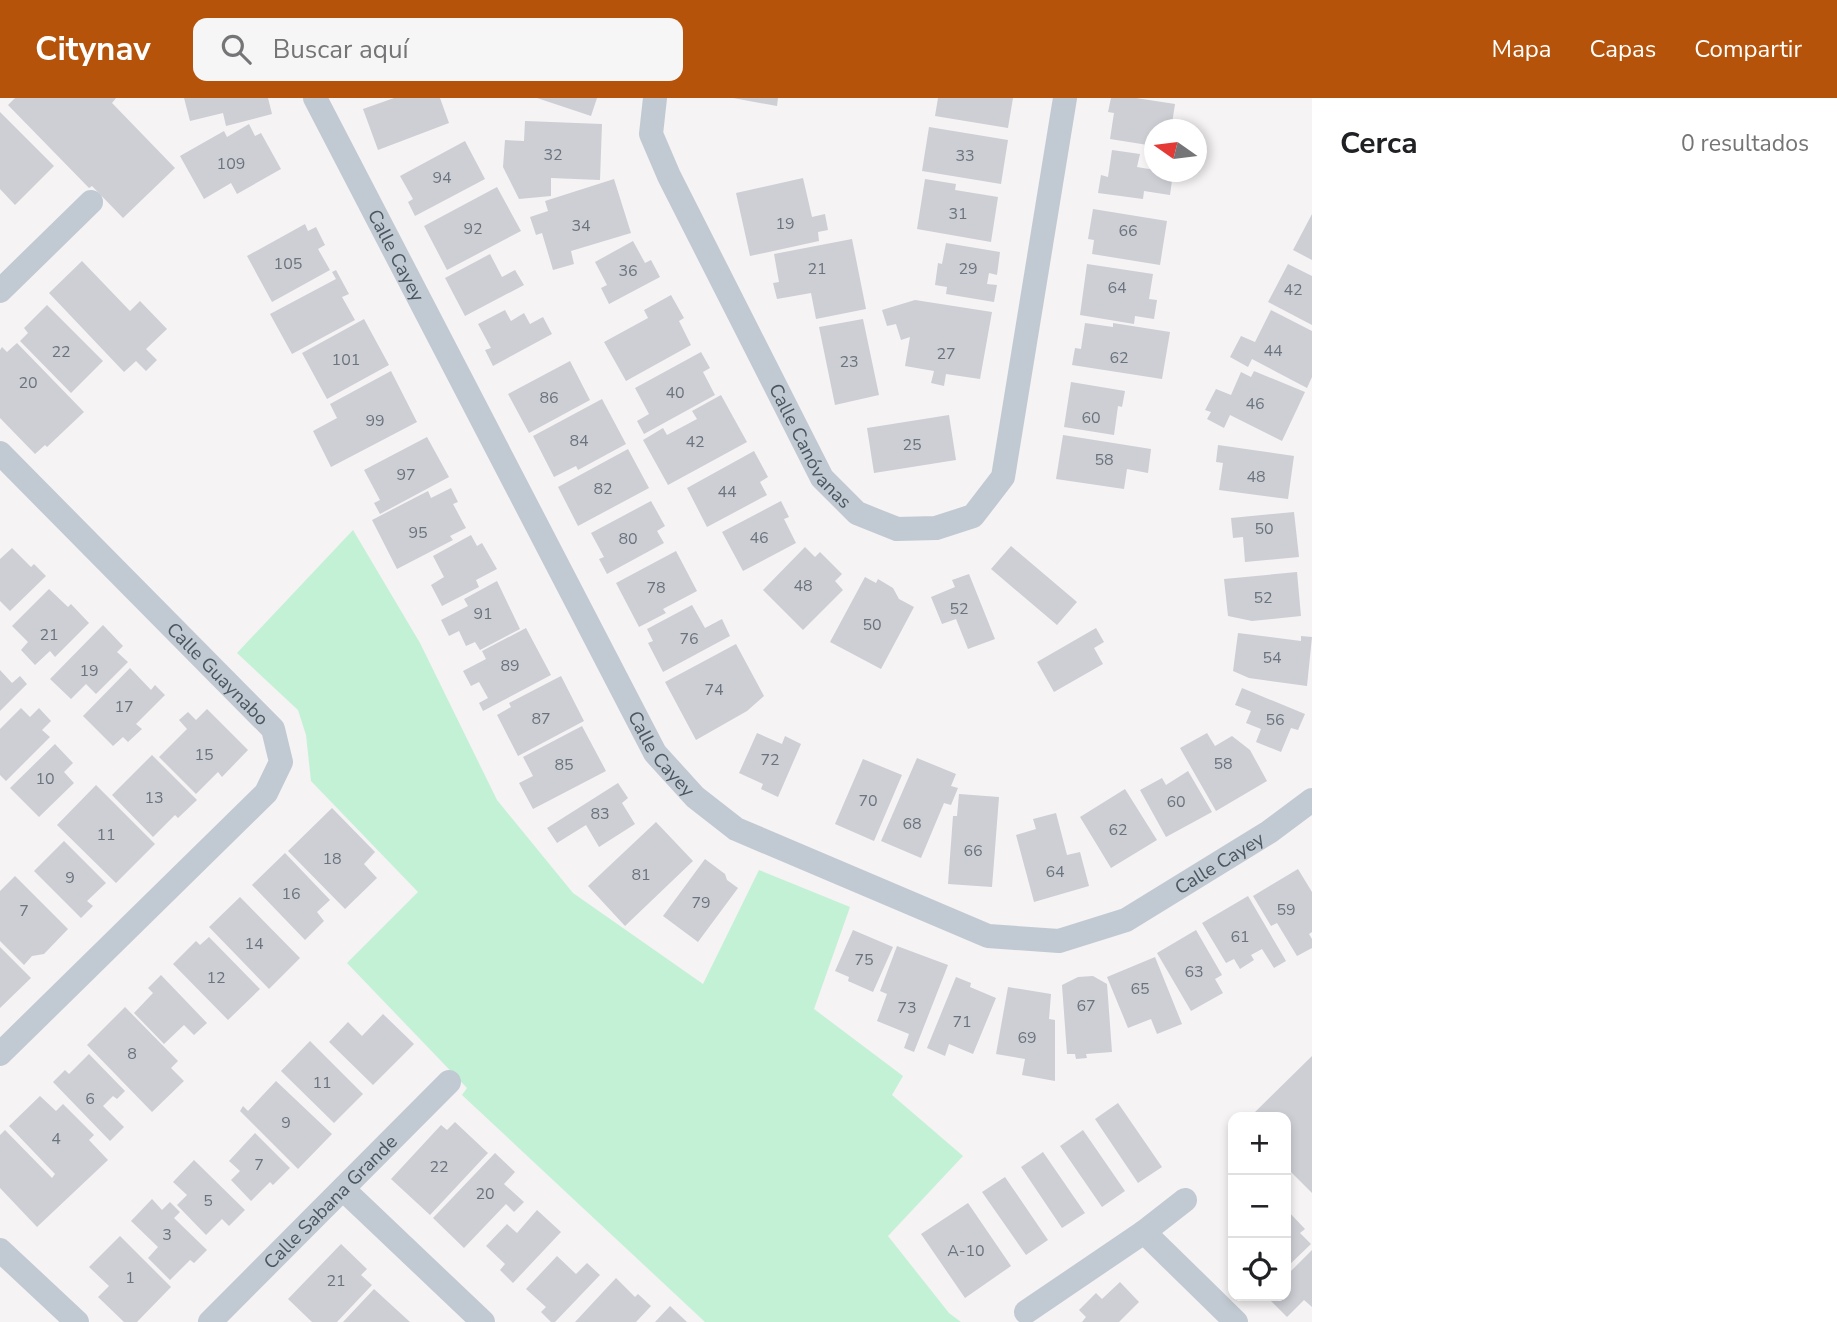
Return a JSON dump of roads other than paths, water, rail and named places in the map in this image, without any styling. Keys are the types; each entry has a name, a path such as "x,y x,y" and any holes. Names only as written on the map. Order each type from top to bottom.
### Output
{"street":[{"name":"Calle Cayey","path":"315,98 654,753 695,797 736,829 988,936 1059,941 1126,919 1269,832 1312,800"},
{"name":"Calle Canóvanas","path":"655,98 651,134 669,176 822,478 857,513 897,529 936,528 973,516 1003,477 1065,98"},
{"path":"0,291 91,202"},
{"name":"Calle Guaynabo","path":"0,453 273,729 281,762 266,793 0,1054"},
{"name":"Calle Sabana Grande","path":"210,1322 449,1082"},
{"path":"343,1189 483,1322"},
{"path":"1026,1312 1144,1232 1185,1200"},
{"path":"1144,1232 1236,1322"},
{"path":"0,1250 76,1322"}]}
